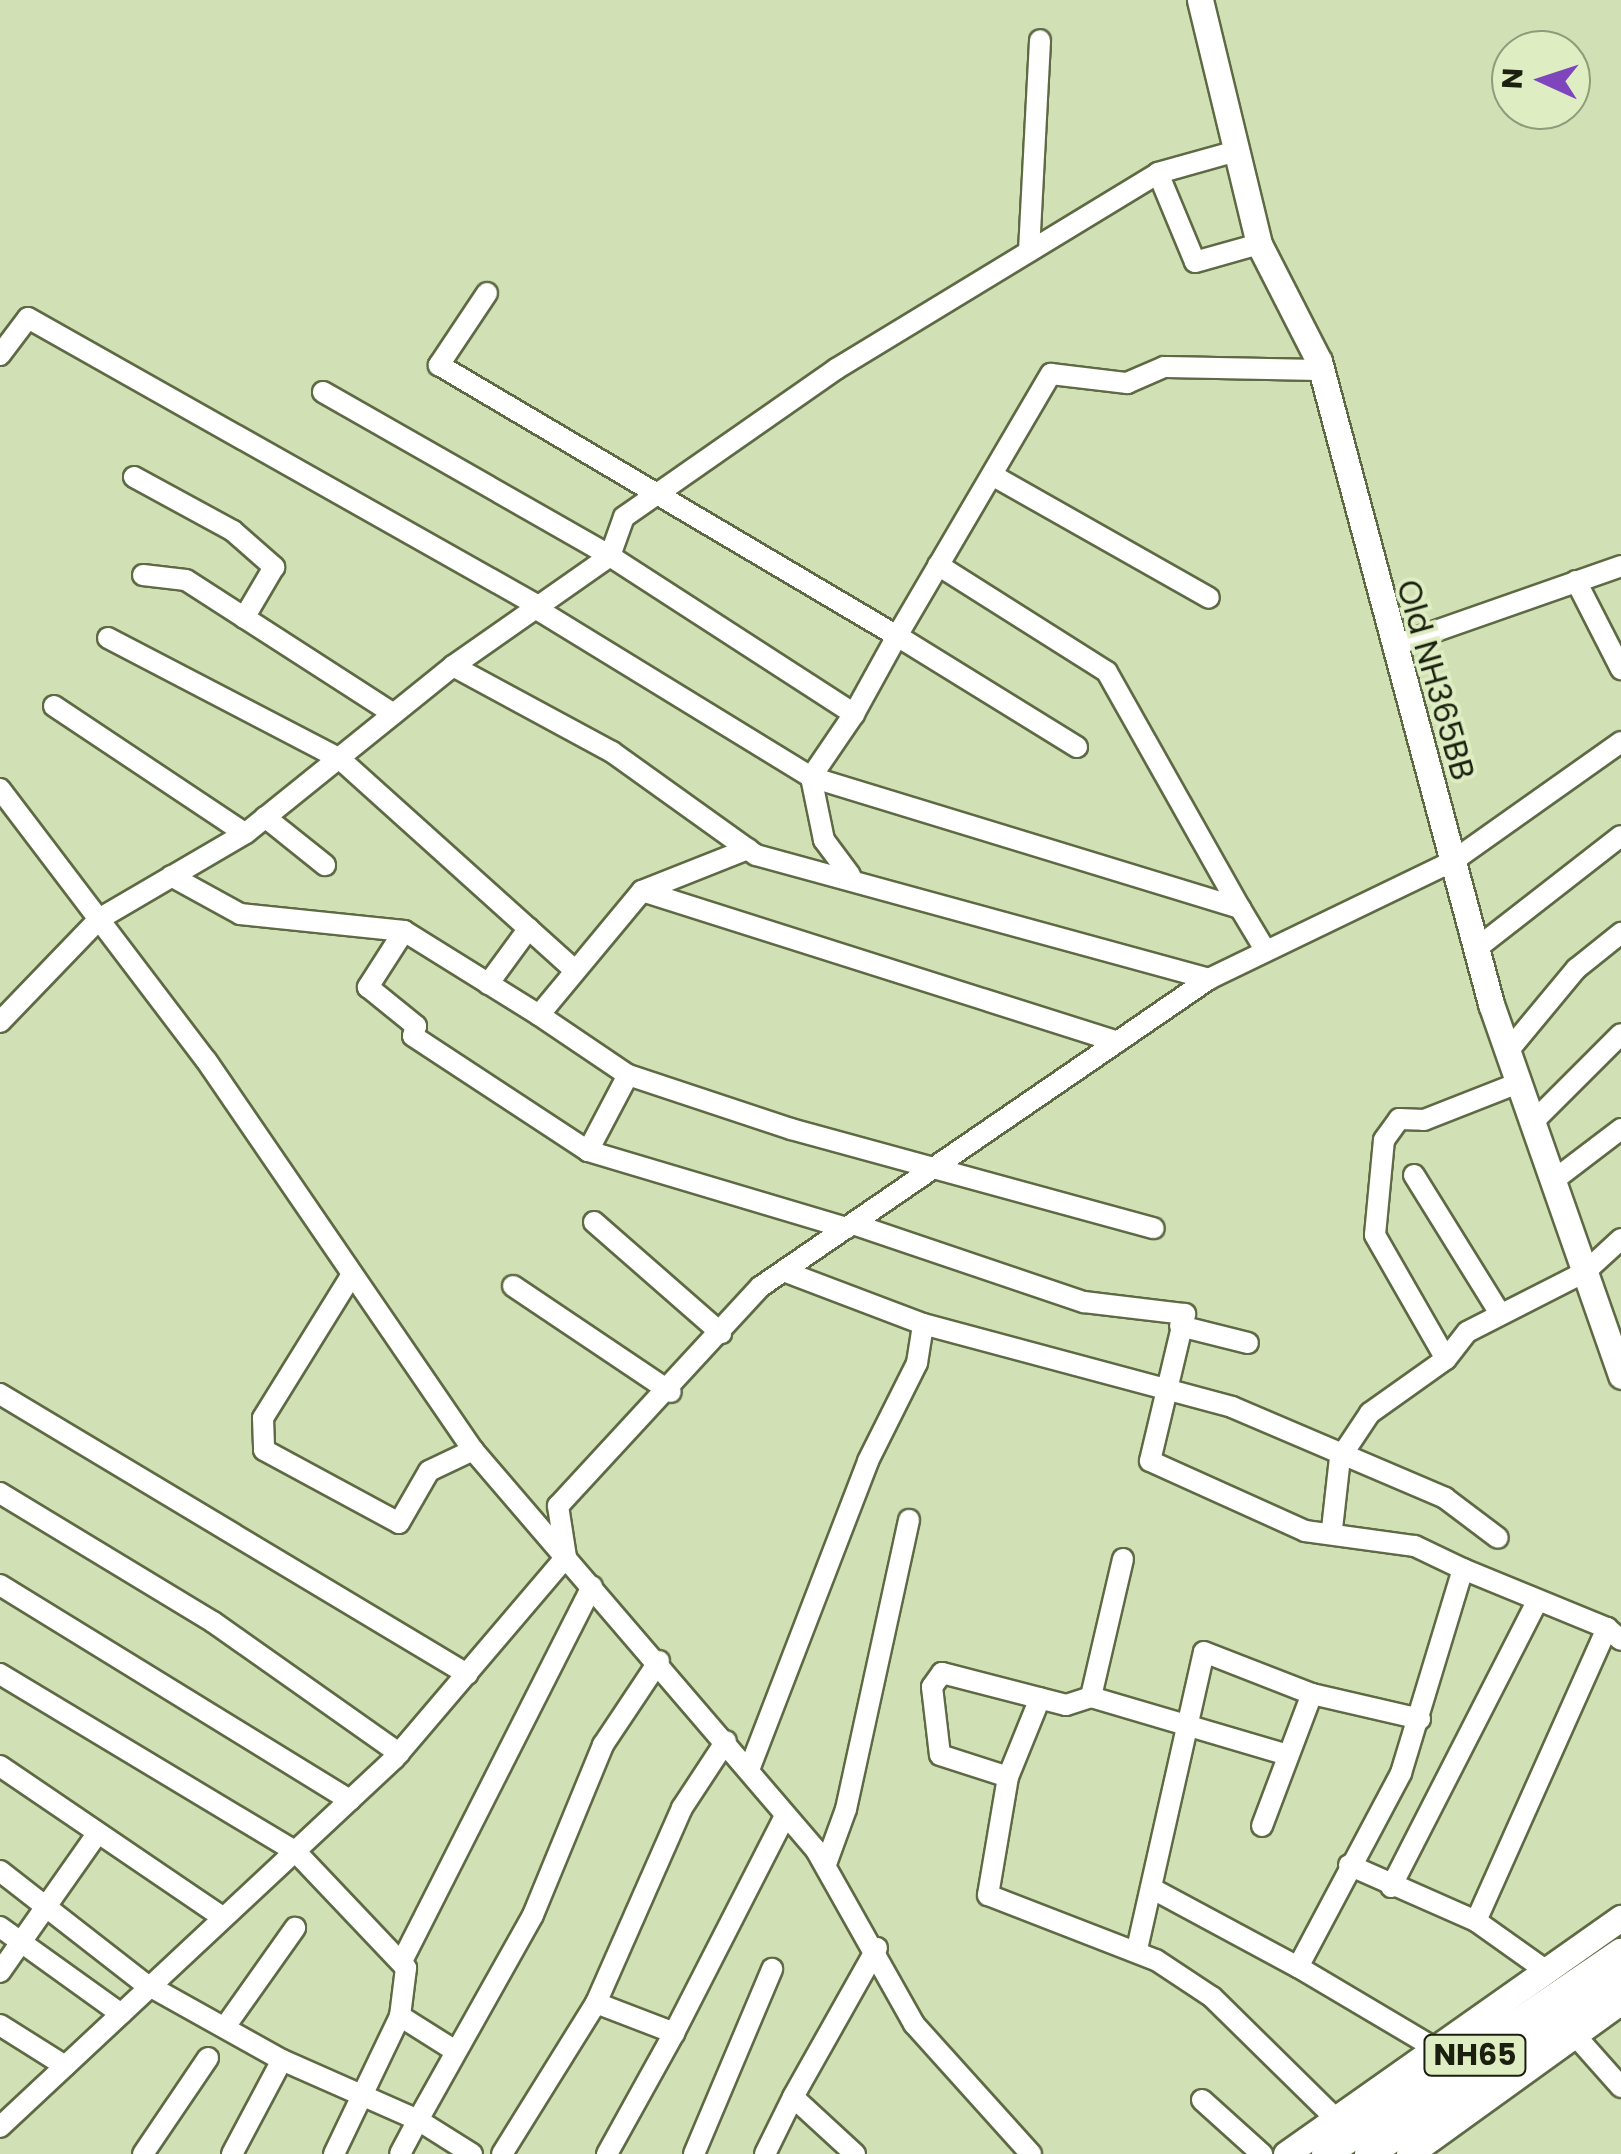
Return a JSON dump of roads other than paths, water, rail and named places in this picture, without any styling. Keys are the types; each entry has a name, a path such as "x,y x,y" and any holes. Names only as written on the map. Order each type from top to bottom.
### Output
{"highway":[{"name":"NH65","path":"1326,2154 1621,1953"},
{"name":"NH65","path":"1370,2154 1621,1980"}],"main road":[{"name":"Old NH365BB","path":"1200,0 1259,244 1321,370 1477,948 1508,1051 1586,1272 1617,1344 1621,1376"},
{"path":"1286,2154 1339,2122 1621,1918"},
{"path":"1410,2154 1621,2001"}],"street":[{"path":"1029,251 1040,40"},
{"path":"0,1022 99,919 265,817 533,605 610,556 624,516 1029,251 1158,173 1236,151"},
{"path":"1158,173 1195,262 1259,244"},
{"path":"487,293 438,366 652,498 896,636 1076,747"},
{"path":"0,355 28,318 533,605 810,777 1240,908"},
{"path":"850,875 824,840 810,777 854,714 1051,374 1128,383 1164,366 1321,370"},
{"path":"323,392 610,556 854,714"},
{"path":"992,475 1209,598"},
{"path":"134,477 233,531 274,567 244,618"},
{"path":"938,565 1108,672 1264,948"},
{"path":"1393,646 1621,566"},
{"path":"143,576 186,580 394,714"},
{"path":"1576,581 1621,668"},
{"path":"108,638 339,758 572,968"},
{"path":"453,666 612,752 748,848 850,875 883,895 1209,979"},
{"path":"54,706 240,830"},
{"path":"0,2127 121,2014 144,1984 296,1852 399,1754 566,1557 558,1506 670,1392 721,1333 786,1272 1209,979 1264,948 1453,861 1621,742"},
{"path":"0,789 8,814 99,919 473,1450 659,1661 826,1864 877,1948 914,2024 1031,2154"},
{"path":"265,817 325,865"},
{"path":"1477,948 1621,836"},
{"path":"805,866 824,840"},
{"path":"538,1016 572,968 642,890 748,848"},
{"path":"171,876 240,914 404,931 628,1074 791,1130 940,1165 1154,1228"},
{"path":"642,890 833,958 1118,1042"},
{"path":"488,984 529,928"},
{"path":"404,931 368,987 416,1026 413,1036 588,1151 850,1226 1084,1302 1184,1314 1162,1388 1150,1461 1305,1530 1332,1530 1414,1546 1614,1634 1476,1921"},
{"path":"1508,1051 1576,969 1621,933"},
{"path":"1533,1122 1621,1034"},
{"path":"588,1151 628,1074"},
{"path":"1446,1359 1375,1235 1384,1140 1399,1119 1424,1120 1521,1082"},
{"path":"1554,1180 1621,1129"},
{"path":"1414,1175 1499,1312"},
{"path":"594,1222 721,1333"},
{"path":"1332,1530 1340,1458 1370,1413 1446,1359 1499,1312 1586,1272 1621,1239"},
{"path":"786,1272 924,1324 1232,1407 1340,1458 1445,1498 1498,1538"},
{"path":"351,1276 263,1418 264,1450 399,1524 429,1471 473,1450"},
{"path":"513,1286 670,1392"},
{"path":"749,1770 868,1461 917,1364 924,1324"},
{"path":"1180,1326 1248,1343"},
{"path":"0,1394 466,1674"},
{"path":"0,1492 257,1652 399,1754"},
{"path":"826,1864 909,1520"},
{"path":"1092,1697 1123,1559"},
{"path":"1298,1967 1420,1719 1463,1569"},
{"path":"0,1585 350,1800"},
{"path":"334,2154 400,2016 402,1961 592,1586"},
{"path":"1392,1887 1538,1602"},
{"path":"1137,1949 1192,1722 1204,1652 1312,1694 1420,1719"},
{"path":"400,2154 454,2050 533,1915 603,1745 659,1661"},
{"path":"1008,1777 940,1755 932,1686 942,1673 1066,1705 1092,1697 1192,1722 1284,1754"},
{"path":"0,1674 296,1852 402,1961"},
{"path":"1262,1826 1284,1754 1312,1694"},
{"path":"1040,1698 1008,1777 988,1895 1137,1949 1212,1997 1339,2122"},
{"path":"502,2154 596,2003 682,1808 726,1741"},
{"path":"0,1766 94,1837 222,1917"},
{"path":"607,2154 785,1816"},
{"path":"0,1972 94,1837"},
{"path":"1350,1865 1392,1887 1476,1921 1545,1970"},
{"path":"0,1871 144,1984 227,2024 282,2060 418,2120 472,2154"},
{"path":"1152,1888 1298,1967 1438,2050"},
{"path":"0,1927 121,2014"},
{"path":"227,2024 296,1928"},
{"path":"765,2154 877,1948"},
{"path":"694,2154 772,1969"},
{"path":"596,2003 674,2033"},
{"path":"400,2016 454,2050"},
{"path":"0,2025 65,2066"},
{"path":"1574,2034 1621,2087"},
{"path":"143,2154 208,2058"},
{"path":"232,2154 282,2060"},
{"path":"793,2097 856,2154"},
{"path":"1202,2100 1262,2154"}]}
